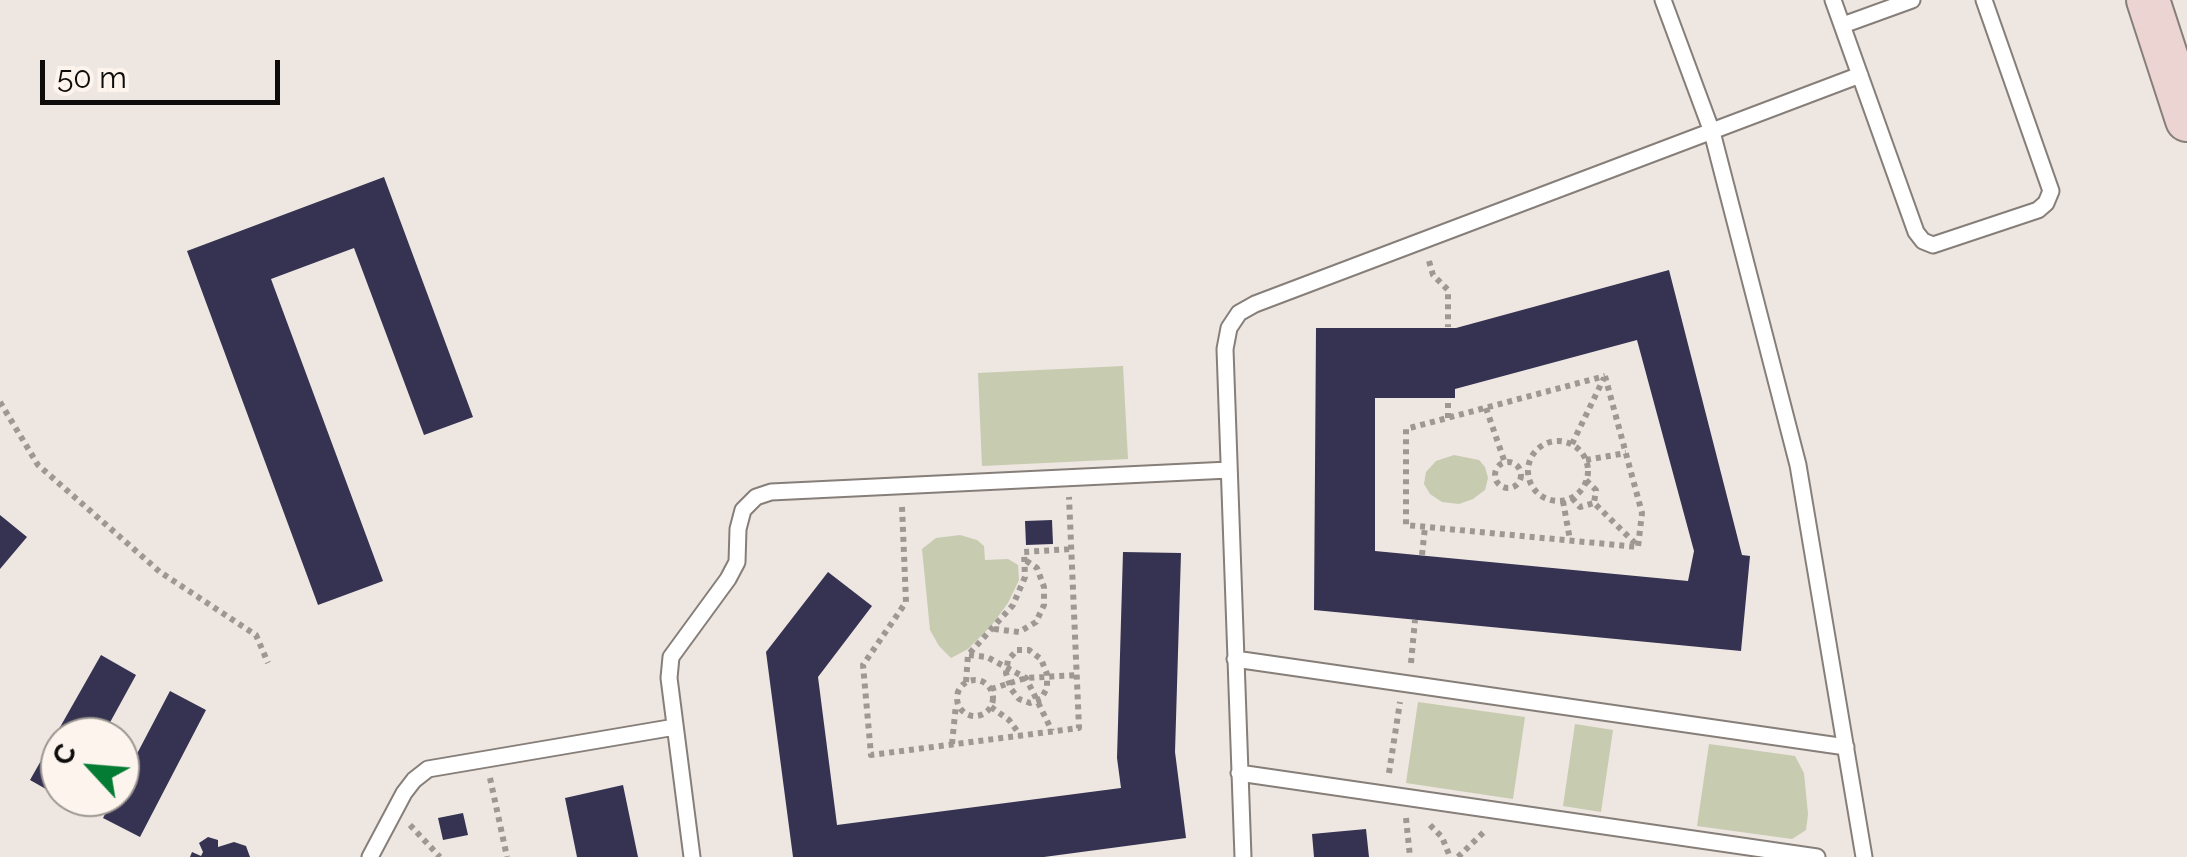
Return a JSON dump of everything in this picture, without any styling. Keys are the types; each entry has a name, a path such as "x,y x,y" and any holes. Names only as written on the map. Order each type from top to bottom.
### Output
{"street":[{"path":"2148,0 2187,120"}],"lane":[{"path":"1663,0 1712,132 1798,465 1864,857"},
{"path":"1834,0 1916,232 1923,242 1942,244 2038,210 2046,204 2051,191 1984,0"},
{"path":"1842,25 1912,0"},
{"path":"1243,857 1225,349 1229,328 1239,313 1860,75"},
{"path":"692,857 669,678 672,657 737,562 743,510 756,497 771,492 1229,470"},
{"path":"1236,659 1846,747"},
{"path":"370,857 414,780 428,768 676,727"},
{"path":"1240,774 1818,857"}],"path":[{"path":"1424,240 1433,275 1448,290 1448,328"},
{"path":"1605,376 1406,429 1406,524 1638,547"},
{"path":"1572,444 1605,376"},
{"path":"1605,376 1642,514 1638,547"},
{"path":"1448,398 1448,418"},
{"path":"0,402 38,465 160,572 256,634 268,663"},
{"path":"1486,408 1505,463"},
{"path":"1505,463 1495,474 1503,488 1511,488 1518,484 1530,456 1538,448 1549,442 1572,444 1586,460 1586,480 1567,500"},
{"path":"1586,460 1626,454"},
{"path":"1505,463 1513,464 1524,474 1543,498 1567,500 1580,507 1594,504"},
{"path":"901,486 906,602 863,665 871,755 1079,728 1068,478"},
{"path":"1586,480 1596,490 1594,504"},
{"path":"1567,500 1570,540"},
{"path":"1594,504 1638,547"},
{"path":"1422,556 1424,526"},
{"path":"952,744 956,698 966,682 968,655 1014,605 1025,577 1024,552 1071,549"},
{"path":"994,629 1019,632 1036,622 1044,605 1038,568 1024,560"},
{"path":"1386,794 1415,620"},
{"path":"1017,650 1029,650 1041,659 1047,688 1030,703 1018,699 1009,683 1007,666 1017,650"},
{"path":"968,655 987,658 1026,678 1052,731"},
{"path":"991,689 1047,674 1077,674"},
{"path":"966,682 984,682 991,689 991,708"},
{"path":"956,698 966,714 975,717 991,708"},
{"path":"991,708 1009,720 1021,736"},
{"path":"486,758 507,857"},
{"path":"1405,797 1410,857"},
{"path":"396,809 440,857"},
{"path":"1423,817 1442,836 1450,857"},
{"path":"1458,857 1490,827"}],"green space":[{"path":"1123,366 1128,459 982,466 978,373"},
{"path":"1454,455 1479,460 1488,478 1485,490 1459,504 1442,502 1424,484 1426,472 1436,461"},
{"path":"960,535 984,546 985,560 1008,559 1018,565 1019,580 991,626 968,649 951,658 930,630 922,549 936,538"},
{"path":"1418,702 1525,717 1513,799 1406,783"},
{"path":"1575,724 1613,730 1601,812 1563,806"},
{"path":"1709,744 1795,756 1804,773 1806,830 1792,839 1697,826"}],"building":[{"path":"384,177 473,417 424,435 354,248 271,279 383,581 318,605 187,251"},
{"path":"1669,270 1742,555 1750,556 1741,651 1314,610 1316,328 1456,328","holes":["1637,340 1694,551 1688,581 1375,551 1375,398 1455,398 1455,389"]},
{"path":"0,515 27,537 0,569"},
{"path":"1052,520 1053,544 1026,545 1025,521"},
{"path":"1123,552 1181,553 1175,752 1186,838 1044,857 793,857 766,652 828,572 872,606 818,677 837,825 1121,788 1117,758"},
{"path":"101,655 136,675 113,717 66,717"},
{"path":"170,691 206,710 140,837 103,818 140,817 140,748"},
{"path":"40,762 40,786 30,780"},
{"path":"623,785 638,857 577,857 565,798"},
{"path":"463,813 468,835 443,840 438,818"},
{"path":"1366,829 1369,857 1314,857 1312,834"},
{"path":"208,837 218,840 218,847 234,842 246,846 250,857 190,857 192,852 201,856 199,843"}]}
